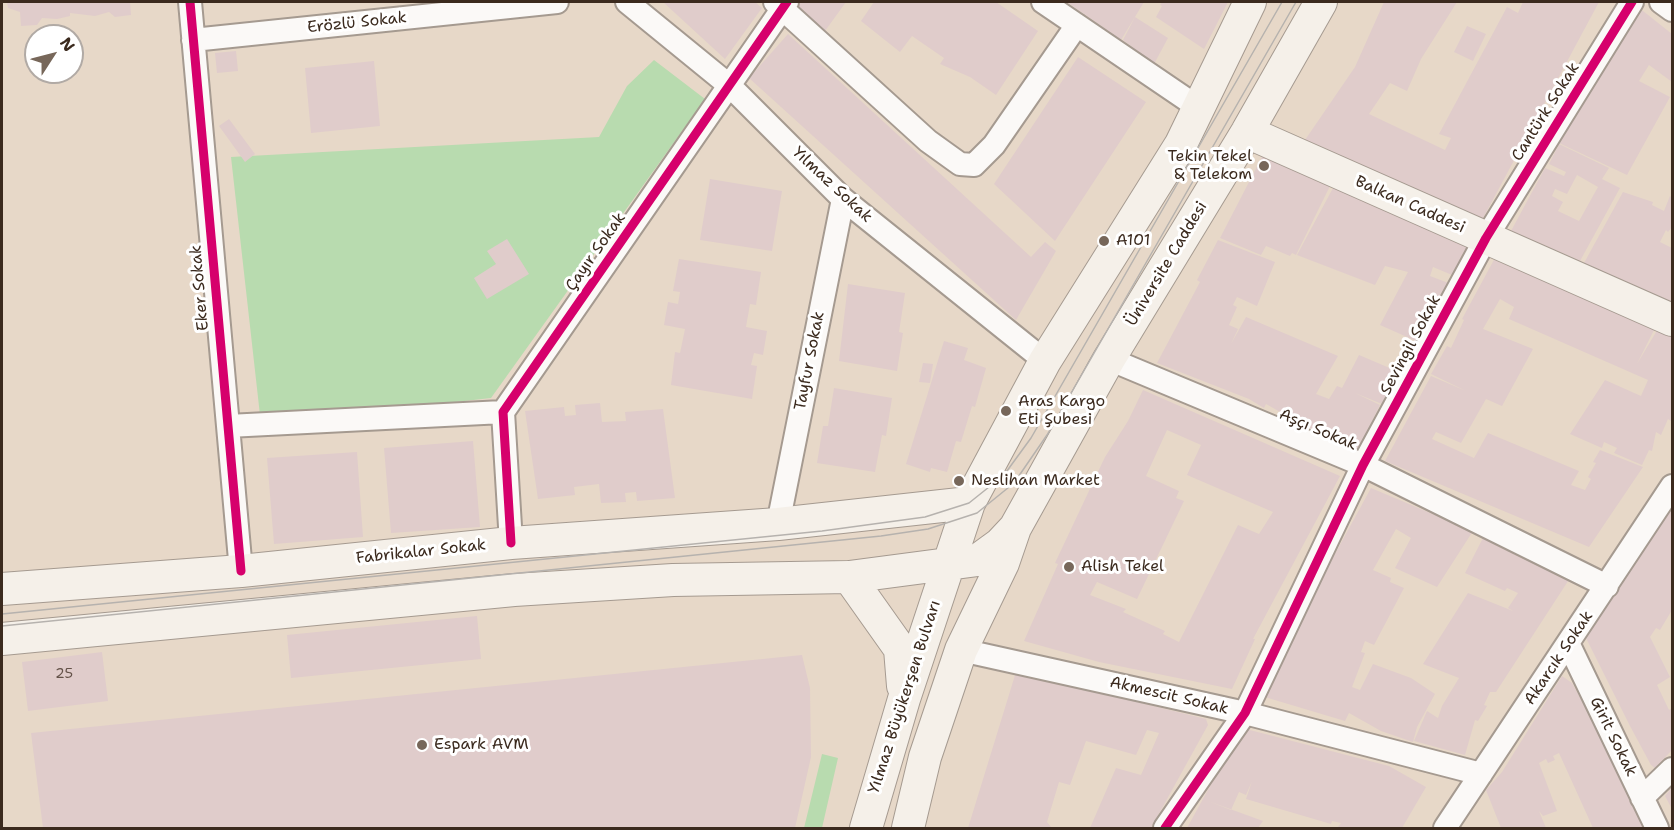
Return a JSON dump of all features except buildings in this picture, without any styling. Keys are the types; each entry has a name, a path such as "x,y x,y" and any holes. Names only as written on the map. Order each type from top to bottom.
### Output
{"main road":[{"name":"Yılmaz Büyükerşen Bulvarı","path":"866,828 903,699 969,503 1045,361 1181,144 1250,2"},
{"name":"Üniversite Caddesi","path":"1006,545 1109,359 1247,132 1321,2"},
{"name":"Balkan Caddesi","path":"1247,132 1672,320"},
{"name":"Fabrikalar Sokak","path":"2,589 241,571 512,543 778,524 969,503"},
{"path":"969,503 1006,545"},
{"path":"2,639 514,590 673,580 849,578 978,560 1006,545"},
{"path":"908,828 925,757 961,650 1006,545"},
{"path":"849,578 900,649 903,699"}],"street":[{"name":"Eker Sokak","path":"190,2 241,571"},
{"name":"Erözlü Sokak","path":"193,40 557,2"},
{"name":"Yılmaz Sokak","path":"627,2 730,86 843,199 1045,361"},
{"path":"1043,2 1199,108"},
{"name":"Cantürk Sokak","path":"1486,238 1632,2"},
{"name":"Çayır Sokak","path":"503,412 730,86 782,4"},
{"path":"782,4 928,141 960,164 974,165 994,146 1077,25"},
{"name":"Tayfur Sokak","path":"778,524 843,199"},
{"name":"Sevingil Sokak","path":"1245,713 1363,465 1486,238"},
{"name":"Aşçı Sokak","path":"1109,359 1363,465 1607,586"},
{"path":"228,426 503,412 512,543"},
{"name":"Akarcık Sokak","path":"1445,828 1462,818 1480,774 1569,645 1672,486"},
{"name":"Girit Sokak","path":"1569,645 1657,828"},
{"name":"Akmescit Sokak","path":"961,650 1245,713 1480,774"},
{"path":"1165,828 1245,713"},
{"path":"1642,798 1672,769"}],"green space":[{"path":"654,60 705,99 491,398 261,424 231,157 599,137 627,86"},
{"path":"822,754 838,758 822,828 804,828"}],"tram line":[{"path":"2,614 822,531 925,517 969,503 1004,475 1031,438 1282,2"},
{"path":"2,626 881,536 928,529 977,513 1014,483 1047,435 1296,2"}],"cycle path":[{"path":"190,2 241,571"},
{"path":"511,543 503,412 787,2"},
{"path":"1165,828 1245,713 1363,465 1486,238 1632,2"}],"place":[{"name":"Tekin Tekel & Telekom","path":"1264,166"},
{"name":"A101","path":"1104,241"},
{"name":"Aras Kargo Eti Şubesi","path":"1006,411"},
{"name":"Neslihan Market","path":"959,481"},
{"name":"Alish Tekel","path":"1069,567"},
{"name":"Espark AVM","path":"422,745"}]}
